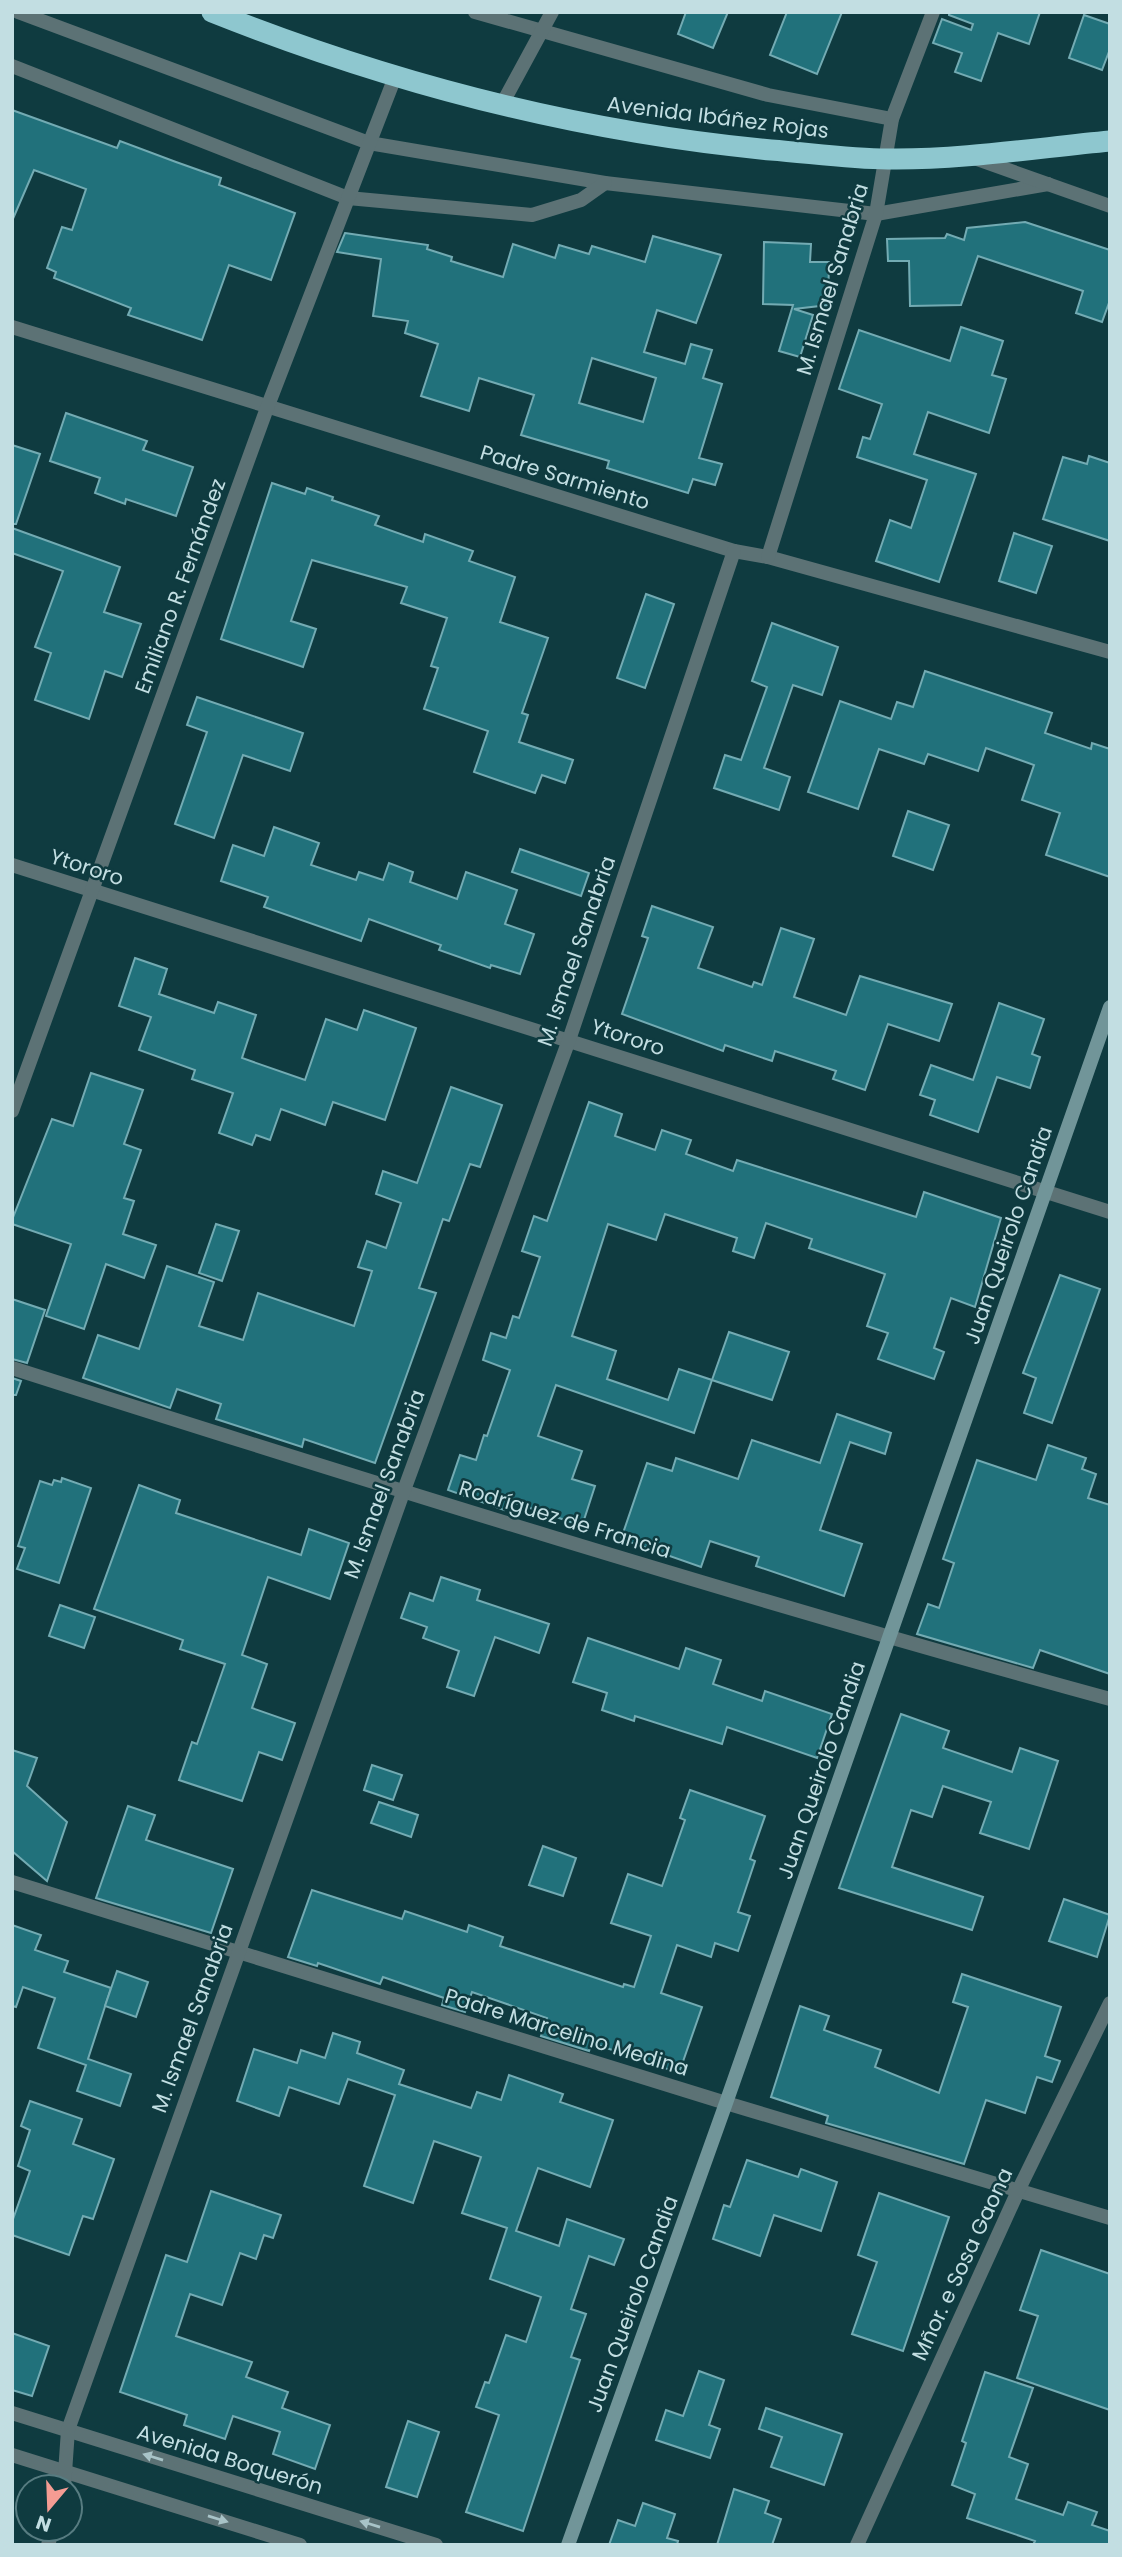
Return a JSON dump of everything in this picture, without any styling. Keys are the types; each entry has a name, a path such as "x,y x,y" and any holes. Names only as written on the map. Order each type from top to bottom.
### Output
{"highway":[{"name":"Avenida Ibáñez Rojas","path":"212,12 394,77 501,106 607,130 699,143 888,159 1110,142"}],"street":[{"path":"18,12 369,143 605,183 877,214 1048,184"},
{"path":"475,12 768,95 892,119"},
{"path":"501,106 552,12"},
{"name":"M. Ismael Sanabria","path":"768,557 877,214 888,159 892,119 933,12"},
{"path":"12,66 348,198 532,215 581,200 605,183"},
{"name":"Emiliano R. Fernández","path":"12,1111 267,408 394,77"},
{"path":"963,154 1110,206"},
{"name":"Padre Sarmiento","path":"12,327 734,551 768,557 1110,652"},
{"name":"M. Ismael Sanabria","path":"66,2472 68,2430 403,1493 569,1040 734,551"},
{"name":"Ytororo","path":"12,865 569,1040 1045,1194 1110,1212"},
{"name":"Juan Queirolo Candia","path":"568,2545 726,2104 1110,1007"},
{"name":"Rodríguez de Francia","path":"12,1368 403,1493 889,1638 1110,1699"},
{"name":"Padre Marcelino Medina","path":"12,1882 726,2104 1110,2218"},
{"name":"Mñor. e Sosa Gaona","path":"857,2545 1018,2189 1110,2003"},
{"name":"Avenida Boquerón","path":"12,2413 436,2545"},
{"path":"12,2455 300,2545"}],"building":[{"path":"686,12 728,12 713,48 678,34"},
{"path":"787,12 842,12 817,74 770,55"},
{"path":"949,12 1040,12 1029,44 998,33 981,81 955,72 962,53 933,43 942,19 971,30 973,24 949,15"},
{"path":"1084,15 1110,24 1110,49 1102,70 1069,58"},
{"path":"12,110 117,148 120,141 221,178 219,185 295,213 271,280 229,265 202,340 128,315 131,308 54,278 56,272 47,268 62,227 72,230 86,189 34,170 12,221"},
{"path":"1025,222 1110,250 1110,300 1102,322 1076,313 1083,291 978,256 961,305 910,306 909,261 888,261 887,239 945,238 947,234 964,240 967,228"},
{"path":"345,233 428,245 427,249 452,257 451,261 503,277 513,244 555,258 559,245 589,254 592,246 645,262 653,236 721,255 696,323 657,310 644,352 685,364 691,344 712,350 703,378 722,384 699,458 722,464 715,485 693,479 688,493 607,468 609,461 521,435 534,395 479,378 469,411 421,396 438,344 405,333 408,321 373,316 381,259 337,252","holes":["592,358 656,378 643,422 579,403"]},
{"path":"764,242 811,244 810,262 829,262 828,305 794,309 813,315 800,357 779,351 793,305 763,304"},
{"path":"961,327 1003,341 992,375 1006,379 989,433 928,412 914,454 976,474 939,582 876,561 890,520 911,528 927,480 857,457 863,437 870,439 882,404 839,389 859,330 950,361"},
{"path":"66,413 147,441 143,450 193,467 176,516 126,499 125,504 95,493 100,478 50,461"},
{"path":"12,445 40,454 16,524 12,524"},
{"path":"1089,456 1110,463 1110,541 1043,519 1063,457 1087,464"},
{"path":"272,483 305,494 307,488 333,497 332,500 379,516 375,525 423,542 425,534 473,551 469,561 515,577 500,622 548,638 522,713 528,715 519,742 573,760 565,783 542,775 535,793 474,772 488,731 424,709 438,668 431,666 447,618 401,603 407,587 312,560 291,621 316,629 303,667 221,639"},
{"path":"12,528 120,567 104,612 141,624 122,677 105,671 89,719 35,700 51,653 35,647 63,571 12,553"},
{"path":"1014,533 1052,546 1036,593 999,581"},
{"path":"646,594 674,604 645,688 617,678"},
{"path":"772,623 838,647 822,695 793,685 764,768 790,777 779,810 714,788 725,755 741,760 767,687 752,681"},
{"path":"925,671 1052,713 1045,733 1091,749 1092,743 1110,749 1110,877 1046,855 1060,813 1022,800 1034,765 986,748 978,771 928,754 924,764 879,749 858,809 808,792 840,701 891,719 897,702 913,707"},
{"path":"197,697 303,733 290,771 243,755 214,838 175,824 207,732 187,725"},
{"path":"908,811 949,825 933,870 893,856"},
{"path":"274,827 319,843 311,865 356,880 359,872 383,880 389,863 413,872 410,882 457,899 466,872 517,890 505,924 534,934 520,974 491,965 490,968 439,950 441,945 369,919 361,941 264,907 268,897 221,881 233,845 264,856"},
{"path":"520,849 589,873 581,896 512,872"},
{"path":"652,906 713,927 698,968 752,987 754,982 762,985 781,928 814,939 794,997 846,1015 860,976 952,1004 939,1041 888,1024 865,1090 833,1079 836,1071 775,1051 772,1061 725,1045 723,1051 622,1014 648,938 642,936"},
{"path":"135,958 167,969 159,994 214,1013 218,1002 256,1015 242,1058 305,1080 326,1019 357,1030 364,1010 416,1028 385,1120 333,1102 325,1125 281,1109 270,1140 256,1135 252,1145 219,1133 233,1093 192,1079 195,1070 139,1050 151,1017 119,1006"},
{"path":"999,1003 1044,1019 1032,1054 1040,1057 1030,1088 997,1077 978,1132 930,1115 935,1100 920,1095 931,1065 973,1080"},
{"path":"91,1073 143,1090 124,1144 141,1150 124,1198 134,1201 123,1234 156,1245 144,1278 106,1264 84,1329 46,1316 71,1244 12,1224 12,1220 52,1119 73,1126"},
{"path":"451,1087 502,1105 480,1167 470,1164 449,1221 443,1219 419,1288 436,1293 375,1463 304,1439 302,1447 216,1419 221,1404 177,1389 170,1408 83,1378 98,1335 139,1349 167,1266 214,1282 199,1326 243,1340 258,1293 354,1326 372,1271 358,1267 367,1241 386,1248 401,1203 376,1194 383,1171 417,1183"},
{"path":"589,1102 622,1114 615,1136 655,1150 662,1130 691,1140 686,1154 733,1171 737,1160 916,1217 924,1192 1001,1218 975,1307 951,1298 934,1348 944,1352 934,1379 878,1359 888,1333 867,1326 885,1274 809,1248 812,1239 766,1223 754,1258 733,1251 737,1238 665,1214 656,1240 608,1224 572,1336 616,1351 607,1379 668,1400 679,1369 712,1380 694,1433 556,1385 538,1436 582,1451 572,1479 595,1486 582,1526 507,1500 504,1510 448,1490 460,1455 476,1460 484,1435 487,1436 510,1370 483,1360 491,1333 506,1338 513,1316 519,1318 540,1257 522,1251 534,1216 547,1221"},
{"path":"216,1224 239,1231 222,1281 199,1273"},
{"path":"1060,1275 1100,1289 1052,1423 1024,1413 1036,1378 1023,1373"},
{"path":"12,1299 45,1310 27,1363 12,1359"},
{"path":"729,1332 789,1352 772,1400 712,1380"},
{"path":"12,1378 21,1381 16,1395 12,1395"},
{"path":"837,1414 891,1433 885,1454 850,1442 820,1530 862,1544 844,1596 756,1566 759,1557 710,1541 701,1567 621,1539 647,1463 672,1471 676,1458 738,1479 752,1440 820,1463"},
{"path":"1048,1445 1086,1458 1082,1469 1096,1474 1088,1498 1110,1505 1110,1674 1040,1650 1033,1668 917,1634 928,1604 939,1608 954,1563 943,1559 977,1460 1036,1480"},
{"path":"62,1478 91,1488 59,1583 17,1569 25,1548 18,1546 40,1481 52,1485 54,1480 61,1482"},
{"path":"139,1485 180,1500 176,1513 301,1555 309,1529 349,1543 330,1599 268,1577 242,1655 267,1664 252,1708 295,1723 282,1760 259,1752 242,1801 179,1780 192,1742 197,1744 225,1664 180,1649 183,1640 94,1609"},
{"path":"441,1577 480,1590 477,1600 549,1624 539,1653 495,1637 474,1696 447,1687 459,1651 423,1638 427,1627 401,1618 410,1593 433,1601"},
{"path":"60,1605 95,1617 84,1648 49,1636"},
{"path":"588,1638 679,1669 686,1648 721,1660 713,1684 762,1701 765,1691 832,1714 817,1758 727,1727 722,1744 635,1716 634,1721 602,1710 607,1693 573,1682"},
{"path":"901,1714 949,1731 943,1748 1012,1772 1020,1748 1058,1761 1029,1849 980,1833 991,1802 943,1786 932,1817 911,1810 892,1867 983,1897 972,1930 839,1888"},
{"path":"12,1750 37,1758 27,1786 67,1822 47,1881 12,1851"},
{"path":"372,1765 402,1775 393,1800 364,1790"},
{"path":"690,1790 765,1816 750,1859 755,1861 738,1912 750,1916 738,1951 715,1943 711,1957 677,1945 661,1993 702,2007 679,2073 592,2043 589,2051 541,2036 547,2018 472,1992 465,2012 442,2005 444,1998 383,1977 380,1984 318,1963 317,1966 288,1957 312,1890 402,1919 405,1911 467,1932 469,1925 503,1937 500,1946 623,1987 624,1984 634,1987 651,1936 611,1923 628,1874 662,1886 685,1820 680,1818"},
{"path":"379,1802 418,1815 411,1837 371,1823"},
{"path":"128,1806 155,1815 146,1840 233,1869 211,1933 96,1898"},
{"path":"543,1846 576,1858 563,1896 529,1885"},
{"path":"1064,1899 1110,1915 1097,1957 1049,1941"},
{"path":"12,1925 41,1935 35,1950 68,1961 64,1972 111,1988 88,2059 131,2074 120,2106 77,2091 86,2065 38,2048 55,1998 23,1987 16,2007 12,2006"},
{"path":"117,1971 148,1982 136,2017 105,2006"},
{"path":"962,1974 1061,2007 1045,2056 1060,2061 1052,2082 1037,2077 1025,2113 986,2100 964,2164 826,2123 828,2116 771,2097 800,2006 829,2016 824,2030 881,2050 875,2067 939,2093 968,2007 953,2002"},
{"path":"333,2033 360,2042 357,2053 404,2070 399,2084 471,2108 477,2092 501,2100 509,2075 563,2094 560,2102 613,2120 590,2187 538,2168 516,2231 559,2246 567,2219 624,2239 614,2265 589,2256 571,2309 586,2314 571,2357 580,2360 523,2531 466,2512 499,2415 476,2407 485,2382 489,2383 506,2335 526,2342 541,2297 490,2279 507,2228 462,2213 481,2157 434,2141 413,2203 364,2186 395,2095 348,2079 339,2104 289,2087 279,2116 237,2101 254,2049 297,2063 301,2050 325,2058"},
{"path":"30,2101 82,2119 73,2144 114,2159 93,2219 83,2216 69,2255 12,2235 12,2222 30,2171 18,2166 30,2130 21,2126"},
{"path":"747,2160 798,2177 801,2169 837,2182 821,2231 774,2215 760,2256 713,2239 724,2205 730,2207"},
{"path":"211,2191 281,2215 273,2238 264,2235 256,2259 240,2253 222,2305 190,2294 176,2336 252,2362 246,2377 288,2392 282,2408 330,2425 315,2469 273,2454 280,2432 233,2416 225,2439 184,2425 187,2415 120,2392 166,2255 187,2262"},
{"path":"879,2193 949,2217 903,2351 852,2334 877,2262 858,2255"},
{"path":"1041,2250 1110,2274 1110,2410 1017,2378 1038,2316 1020,2310"},
{"path":"12,2333 49,2346 32,2396 12,2390"},
{"path":"699,2371 724,2380 709,2425 720,2429 710,2458 656,2440 666,2410 683,2416"},
{"path":"985,2372 1033,2388 1009,2457 1028,2464 1016,2499 1063,2515 1068,2502 1097,2512 1092,2525 1110,2531 1110,2545 1033,2545 1035,2541 967,2518 975,2494 952,2485 966,2443 962,2441"},
{"path":"766,2408 842,2434 824,2485 771,2467 782,2437 759,2429"},
{"path":"408,2421 439,2432 417,2497 386,2487"},
{"path":"734,2489 769,2501 765,2513 781,2519 772,2545 717,2545"},
{"path":"643,2503 675,2514 667,2538 678,2541 677,2545 609,2545 618,2520 635,2526"}]}
